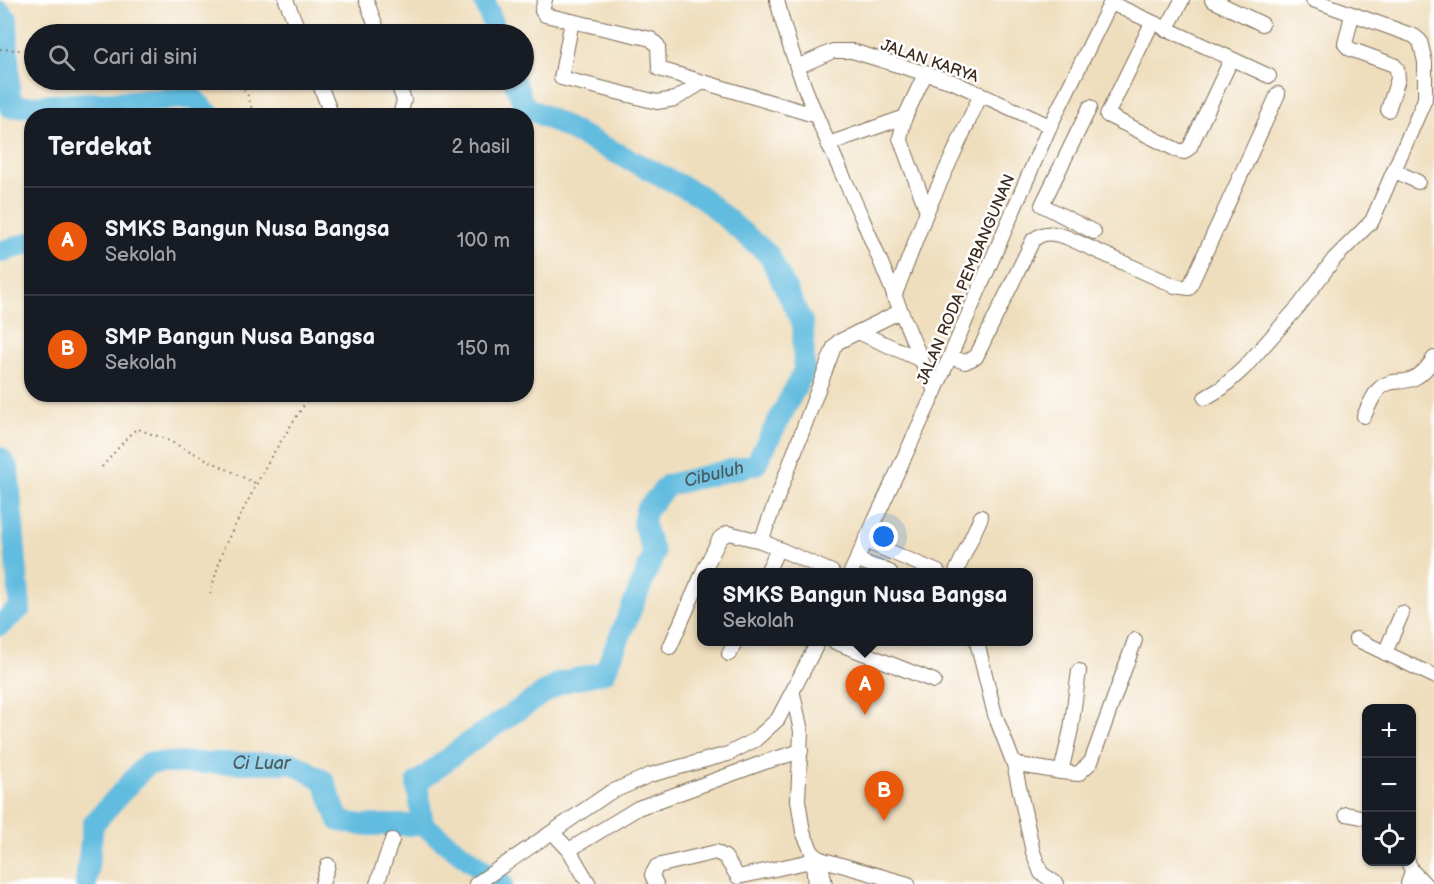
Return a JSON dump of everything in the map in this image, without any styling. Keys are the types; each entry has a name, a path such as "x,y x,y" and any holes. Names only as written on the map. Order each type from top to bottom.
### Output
{"street":[{"path":"286,0 296,24"},
{"path":"366,0 375,24"},
{"path":"545,0 543,13 651,39 657,44 659,69 814,115"},
{"path":"777,0 814,115 935,391"},
{"path":"1167,30 1182,0"},
{"path":"1212,0 1262,24"},
{"path":"1205,398 1222,388 1244,369 1299,306 1334,259 1363,233 1372,221 1425,99 1427,80 1420,41 1414,36 1312,0"},
{"path":"1111,1 1167,30 1269,76"},
{"name":"JALAN RODA PEMBANGUNAN","path":"854,566 935,391 1050,126 1111,1"},
{"path":"1352,15 1345,44 1350,50 1394,65 1397,69 1398,79 1388,110"},
{"path":"572,21 561,78 657,102 675,99 703,82"},
{"path":"1107,115 1152,22"},
{"name":"JALAN KARYA","path":"797,67 841,50 926,72 1050,126"},
{"path":"1067,93 1090,107 1184,152 1190,147 1231,60"},
{"path":"926,72 905,117 901,145 927,211"},
{"path":"322,90 329,108"},
{"path":"400,90 404,100 402,108"},
{"path":"894,297 927,211 981,94"},
{"path":"950,357 965,362 976,357 1033,240 1041,234 1051,233 1066,237 1174,286 1189,288 1278,94"},
{"path":"1090,107 1042,205 1094,232"},
{"path":"828,144 905,117"},
{"path":"1395,171 1418,182"},
{"path":"761,541 834,347 858,332 900,312"},
{"path":"858,332 921,360"},
{"path":"1364,416 1379,389 1388,384 1412,381 1420,377 1434,358"},
{"path":"958,568 981,517"},
{"path":"705,568 724,534 761,541 821,568"},
{"path":"865,542 926,568"},
{"path":"769,568 778,549"},
{"path":"670,647 697,585"},
{"path":"1385,653 1402,613"},
{"path":"1356,639 1434,676"},
{"path":"1014,764 1073,774 1082,772 1091,762 1135,640"},
{"path":"476,884 598,800 625,786 650,775 743,748 778,719 816,646"},
{"path":"845,646 934,681"},
{"path":"978,646 995,715 1014,764 1033,852 1041,873 1056,884"},
{"path":"1061,772 1071,729 1079,670"},
{"path":"793,694 800,718 801,752 798,800 803,832 825,884"},
{"path":"569,850 638,808 765,762 801,752"},
{"path":"625,786 638,808"},
{"path":"1347,814 1362,817"},
{"path":"553,833 569,850 589,884"},
{"path":"377,884 392,840"},
{"path":"656,884 652,875 657,866 710,852 725,857 745,880 814,857 899,883"},
{"path":"814,857 815,884"},
{"path":"322,884 328,865"},
{"path":"1410,872 1425,884"}],"path":[{"path":"1,49 24,50"},
{"path":"244,90 252,108"},
{"path":"210,594 223,549 257,484 306,402"},
{"path":"102,467 132,432 138,429 163,438 257,484"}],"waterway":[{"name":"Cibuluh","path":"484,0 493,24"},
{"name":"Ci Luar","path":"0,12 7,19 10,107 193,98 203,108"},
{"name":"Cibuluh","path":"518,90 524,106 528,108"},
{"name":"Cibuluh","path":"423,825 417,783 467,744 559,683 605,672 654,554 643,523 646,510 668,485 756,464 804,371 803,324 769,255 699,195 534,111"},
{"name":"Ci Luar","path":"0,252 24,244"},
{"name":"Ci Luar","path":"0,458 8,468 20,608 0,625"},
{"name":"Ci Luar","path":"86,884 93,824 148,763 293,763 324,781 339,821 362,825 423,825 502,884"}],"place":[{"name":"SMKS Bangun Nusa Bangsa","path":"865,715"},
{"name":"SMP Bangun Nusa Bangsa","path":"884,821"}]}
